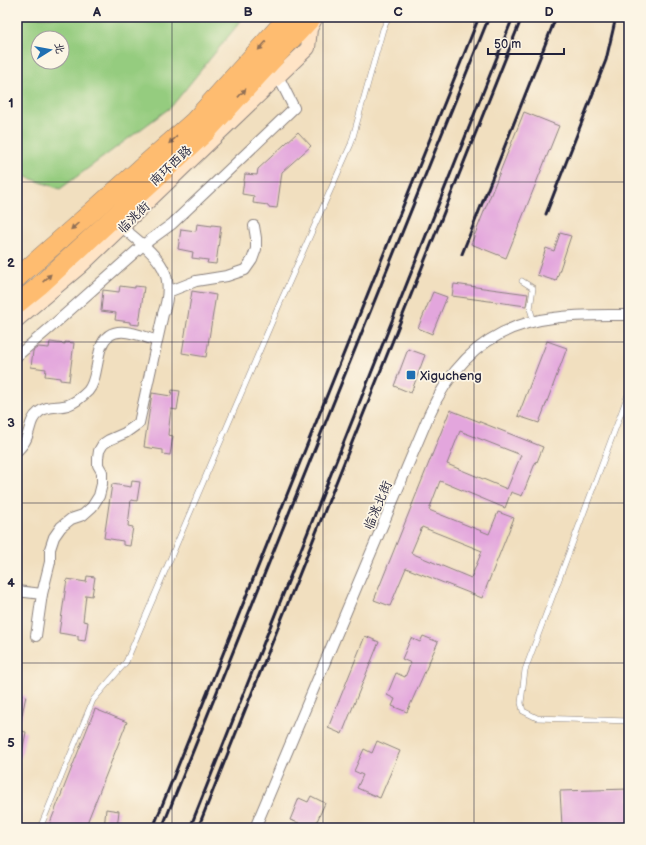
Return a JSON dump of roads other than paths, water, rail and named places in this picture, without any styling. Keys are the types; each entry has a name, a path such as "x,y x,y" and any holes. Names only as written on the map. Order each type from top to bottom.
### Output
{"highway":[{"name":"南环西路","path":"17,278 194,121 288,17"},
{"name":"南环西路","path":"17,304 39,286 206,132 312,17"}],"street":[{"name":"临洮街","path":"17,320 80,267 308,48 310,29 316,17"},
{"path":"17,356 143,245 172,224 294,108 278,76"},
{"path":"168,292 196,281 227,276 245,270 252,260 256,249 254,226"},
{"path":"36,636 42,594 50,562 50,549 54,537 61,527 71,519 82,515 92,507 99,496 102,484 102,472 98,465 98,458 99,451 103,444 125,433 139,422 163,314 168,300 168,285 165,271 158,258 122,227"},
{"name":"临洮北街","path":"255,828 438,394 463,361 479,347 496,335 515,327 552,318 629,315"},
{"path":"17,451 27,438 31,422 40,411 46,408 67,405 80,399 89,389 95,376 101,347 105,340 111,335 118,332 126,332 157,341"},
{"path":"17,591 42,594"}],"lane":[{"path":"40,828 93,700 126,662 277,310 351,144 383,29 389,17"},
{"path":"522,281 533,288 530,309 534,322"},
{"path":"629,392 525,670 521,703 523,711 537,718 629,721"}],"railway":[{"path":"153,828 479,17"},
{"path":"162,828 489,17"},
{"path":"190,828 513,17"},
{"path":"198,828 522,17"},
{"path":"462,254 556,17"},
{"path":"546,214 606,60 616,17"}],"place":[{"name":"Xigucheng","path":"411,375"}]}
